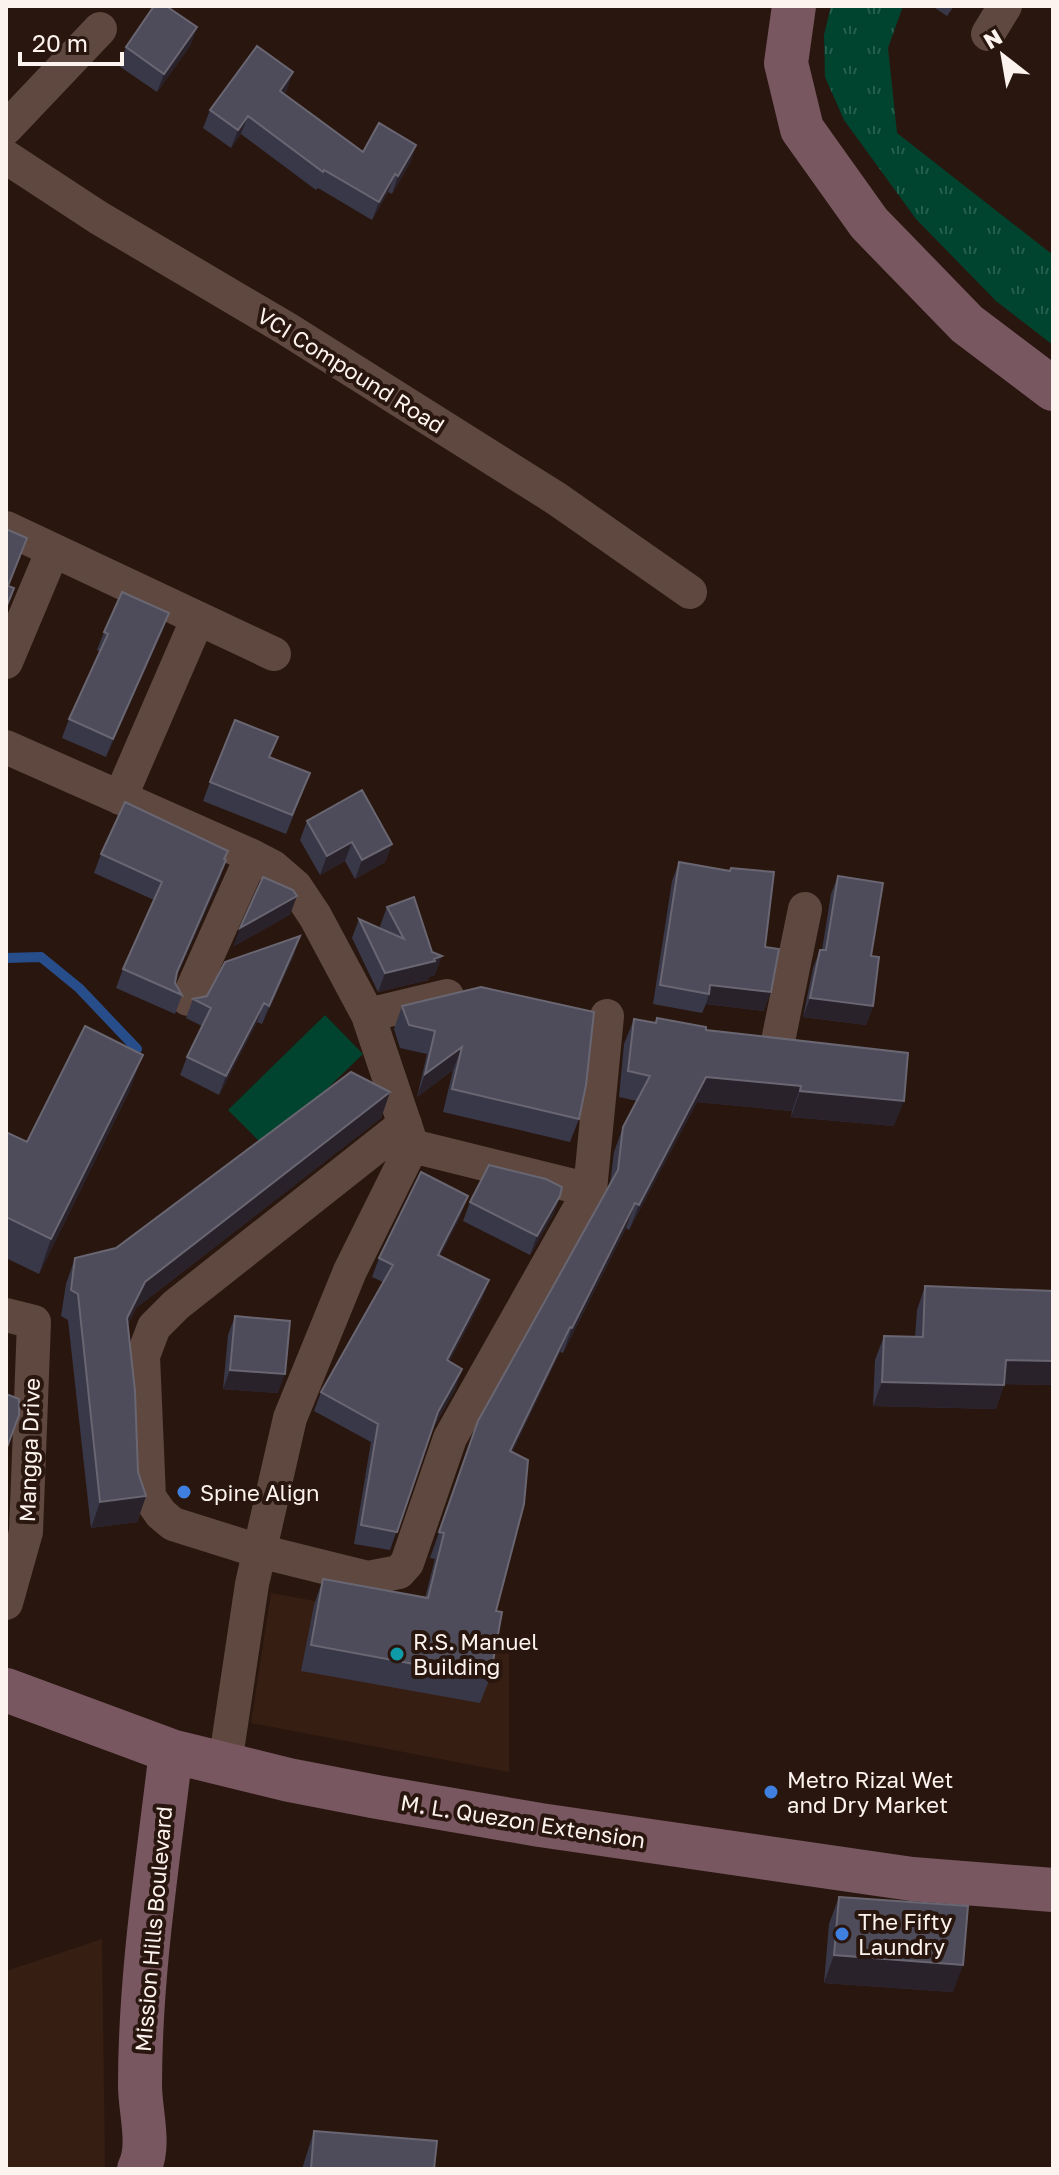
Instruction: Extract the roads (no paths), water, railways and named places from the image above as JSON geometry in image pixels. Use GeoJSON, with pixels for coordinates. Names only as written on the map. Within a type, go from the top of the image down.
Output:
{"type":"FeatureCollection","features":[{"type":"Feature","properties":{"kind":"main road"},"geometry":{"type":"LineString","coordinates":[[794,6],[786,63],[802,129],[869,223],[967,324],[1053,389]]}},
{"type":"Feature","properties":{"kind":"main road","name":"M. L. Quezon Extension"},"geometry":{"type":"LineString","coordinates":[[8,1698],[171,1751],[289,1780],[363,1794],[553,1827],[912,1879],[1053,1890]]}},
{"type":"Feature","properties":{"kind":"main road","name":"Mission Hills Boulevard"},"geometry":{"type":"LineString","coordinates":[[147,2165],[140,2097],[140,2014],[171,1751]]}},
{"type":"Feature","properties":{"kind":"street"},"geometry":{"type":"LineString","coordinates":[[6,128],[100,29]]}},
{"type":"Feature","properties":{"kind":"street","name":"VCI Compound Road"},"geometry":{"type":"LineString","coordinates":[[6,157],[99,218],[287,329],[557,499],[690,592]]}},
{"type":"Feature","properties":{"kind":"street"},"geometry":{"type":"LineString","coordinates":[[6,528],[274,654]]}},
{"type":"Feature","properties":{"kind":"street"},"geometry":{"type":"LineString","coordinates":[[6,662],[53,550]]}},
{"type":"Feature","properties":{"kind":"street"},"geometry":{"type":"LineString","coordinates":[[120,798],[198,618]]}},
{"type":"Feature","properties":{"kind":"street"},"geometry":{"type":"LineString","coordinates":[[6,747],[252,856],[273,867],[295,886],[315,916],[368,1015],[409,1135],[290,1418],[259,1551],[225,1764]]}},
{"type":"Feature","properties":{"kind":"street"},"geometry":{"type":"LineString","coordinates":[[188,999],[252,856]]}},
{"type":"Feature","properties":{"kind":"street"},"geometry":{"type":"LineString","coordinates":[[776,1045],[805,909]]}},
{"type":"Feature","properties":{"kind":"street"},"geometry":{"type":"LineString","coordinates":[[368,1015],[480,988]]}},
{"type":"Feature","properties":{"kind":"street"},"geometry":{"type":"LineString","coordinates":[[409,1135],[176,1305],[164,1315],[147,1341],[143,1372],[149,1497],[173,1524],[259,1551],[368,1578],[399,1572],[407,1563],[450,1438],[590,1190],[608,1016]]}},
{"type":"Feature","properties":{"kind":"street"},"geometry":{"type":"LineString","coordinates":[[409,1135],[590,1190]]}},
{"type":"Feature","properties":{"kind":"street","name":"Mangga Drive"},"geometry":{"type":"LineString","coordinates":[[6,1315],[34,1322],[26,1532],[6,1603]]}},
{"type":"Feature","properties":{"kind":"waterway"},"geometry":{"type":"LineString","coordinates":[[6,958],[41,957],[79,988],[137,1049]]}},
{"type":"Feature","properties":{"kind":"place","name":"Spine Align"},"geometry":{"type":"Point","coordinates":[184,1492]}},
{"type":"Feature","properties":{"kind":"place","name":"R.S. Manuel Building"},"geometry":{"type":"Point","coordinates":[397,1654]}},
{"type":"Feature","properties":{"kind":"place","name":"Metro Rizal Wet and Dry Market"},"geometry":{"type":"Point","coordinates":[771,1792]}},
{"type":"Feature","properties":{"kind":"place","name":"The Fifty Laundry"},"geometry":{"type":"Point","coordinates":[842,1934]}}]}
